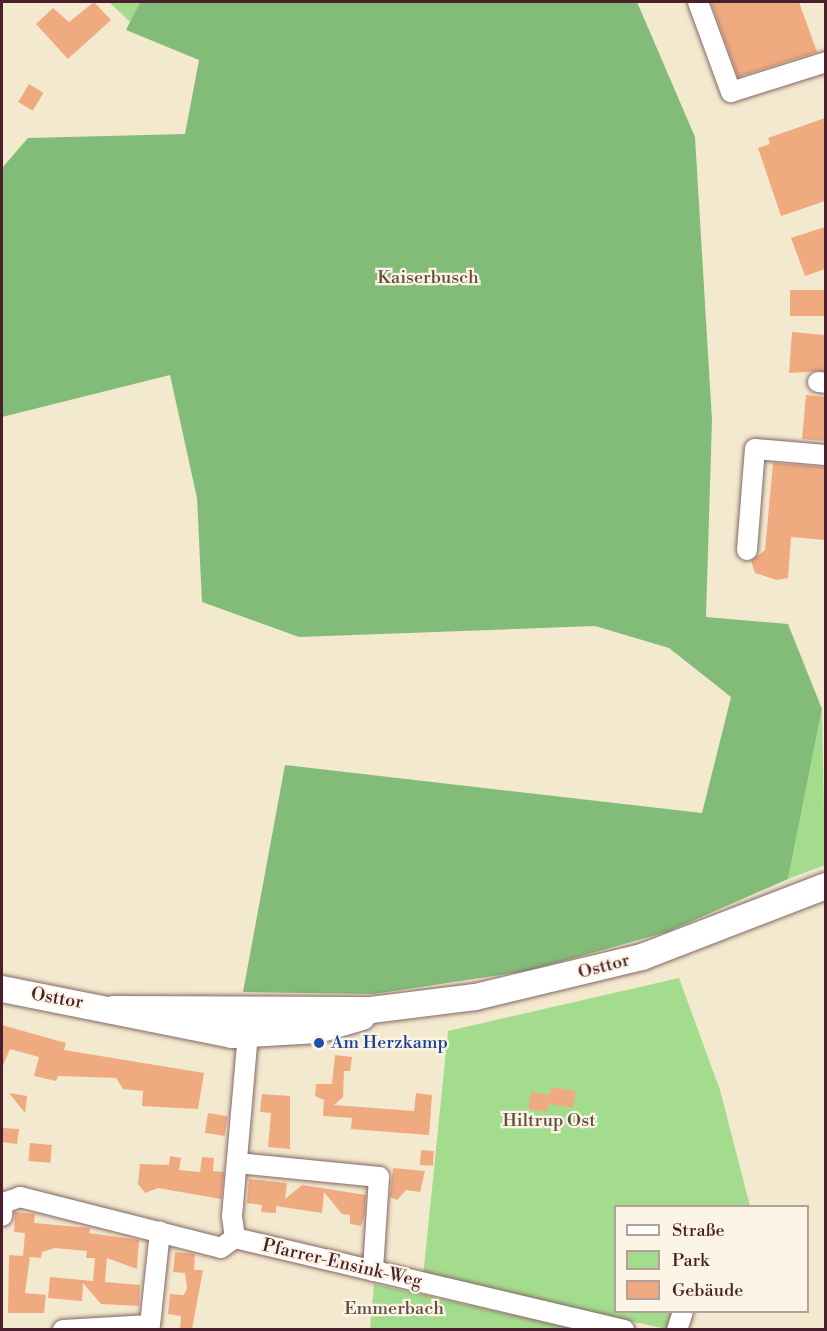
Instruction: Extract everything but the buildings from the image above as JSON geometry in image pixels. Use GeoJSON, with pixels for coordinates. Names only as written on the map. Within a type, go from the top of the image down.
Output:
{"type":"FeatureCollection","features":[{"type":"Feature","properties":{"kind":"main road","name":"Osttor"},"geometry":{"type":"LineString","coordinates":[[113,1009],[371,1010],[475,997],[642,957],[825,886]]}},
{"type":"Feature","properties":{"kind":"main road","name":"Osttor"},"geometry":{"type":"LineString","coordinates":[[2,989],[113,1009],[181,1029],[249,1035],[318,1030],[353,1022],[371,1010]]}},
{"type":"Feature","properties":{"kind":"street"},"geometry":{"type":"LineString","coordinates":[[698,2],[730,92],[825,62]]}},
{"type":"Feature","properties":{"kind":"street"},"geometry":{"type":"LineString","coordinates":[[747,550],[755,449],[825,455]]}},
{"type":"Feature","properties":{"kind":"street"},"geometry":{"type":"LineString","coordinates":[[235,1238],[237,1163],[250,1009]]}},
{"type":"Feature","properties":{"kind":"street"},"geometry":{"type":"LineString","coordinates":[[237,1163],[379,1177],[373,1271]]}},
{"type":"Feature","properties":{"kind":"street","name":"Pfarrer-Ensink-Weg"},"geometry":{"type":"LineString","coordinates":[[2,1207],[20,1197],[221,1248],[235,1238],[624,1329]]}},
{"type":"Feature","properties":{"kind":"street"},"geometry":{"type":"LineString","coordinates":[[63,1329],[150,1325],[160,1232]]}},
{"type":"Feature","properties":{"kind":"street"},"geometry":{"type":"LineString","coordinates":[[677,1329],[682,1313]]}},
{"type":"Feature","properties":{"kind":"green space"},"geometry":{"type":"Polygon","coordinates":[[[109,2],[140,2],[130,22],[109,2]]]}},
{"type":"Feature","properties":{"kind":"green space","name":"Kaiserbusch"},"geometry":{"type":"Polygon","coordinates":[[[140,2],[637,2],[695,137],[712,420],[706,617],[788,624],[822,709],[788,879],[667,932],[527,971],[374,994],[243,992],[285,765],[702,813],[731,697],[669,648],[595,626],[299,637],[202,602],[197,498],[170,375],[2,417],[2,168],[28,138],[185,134],[199,60],[126,30],[140,2]]]}},
{"type":"Feature","properties":{"kind":"green space"},"geometry":{"type":"Polygon","coordinates":[[[822,709],[825,865],[788,879],[822,709]]]}},
{"type":"Feature","properties":{"kind":"green space","name":"Hiltrup Ost"},"geometry":{"type":"Polygon","coordinates":[[[679,978],[720,1090],[750,1205],[614,1205],[614,1313],[674,1313],[667,1329],[423,1277],[448,1031],[679,978]]]}},
{"type":"Feature","properties":{"kind":"green space","name":"Emmerbach"},"geometry":{"type":"Polygon","coordinates":[[[374,1284],[575,1329],[370,1329],[374,1284]]]}},
{"type":"Feature","properties":{"kind":"place","name":"Am Herzkamp"},"geometry":{"type":"Point","coordinates":[319,1043]}}]}
